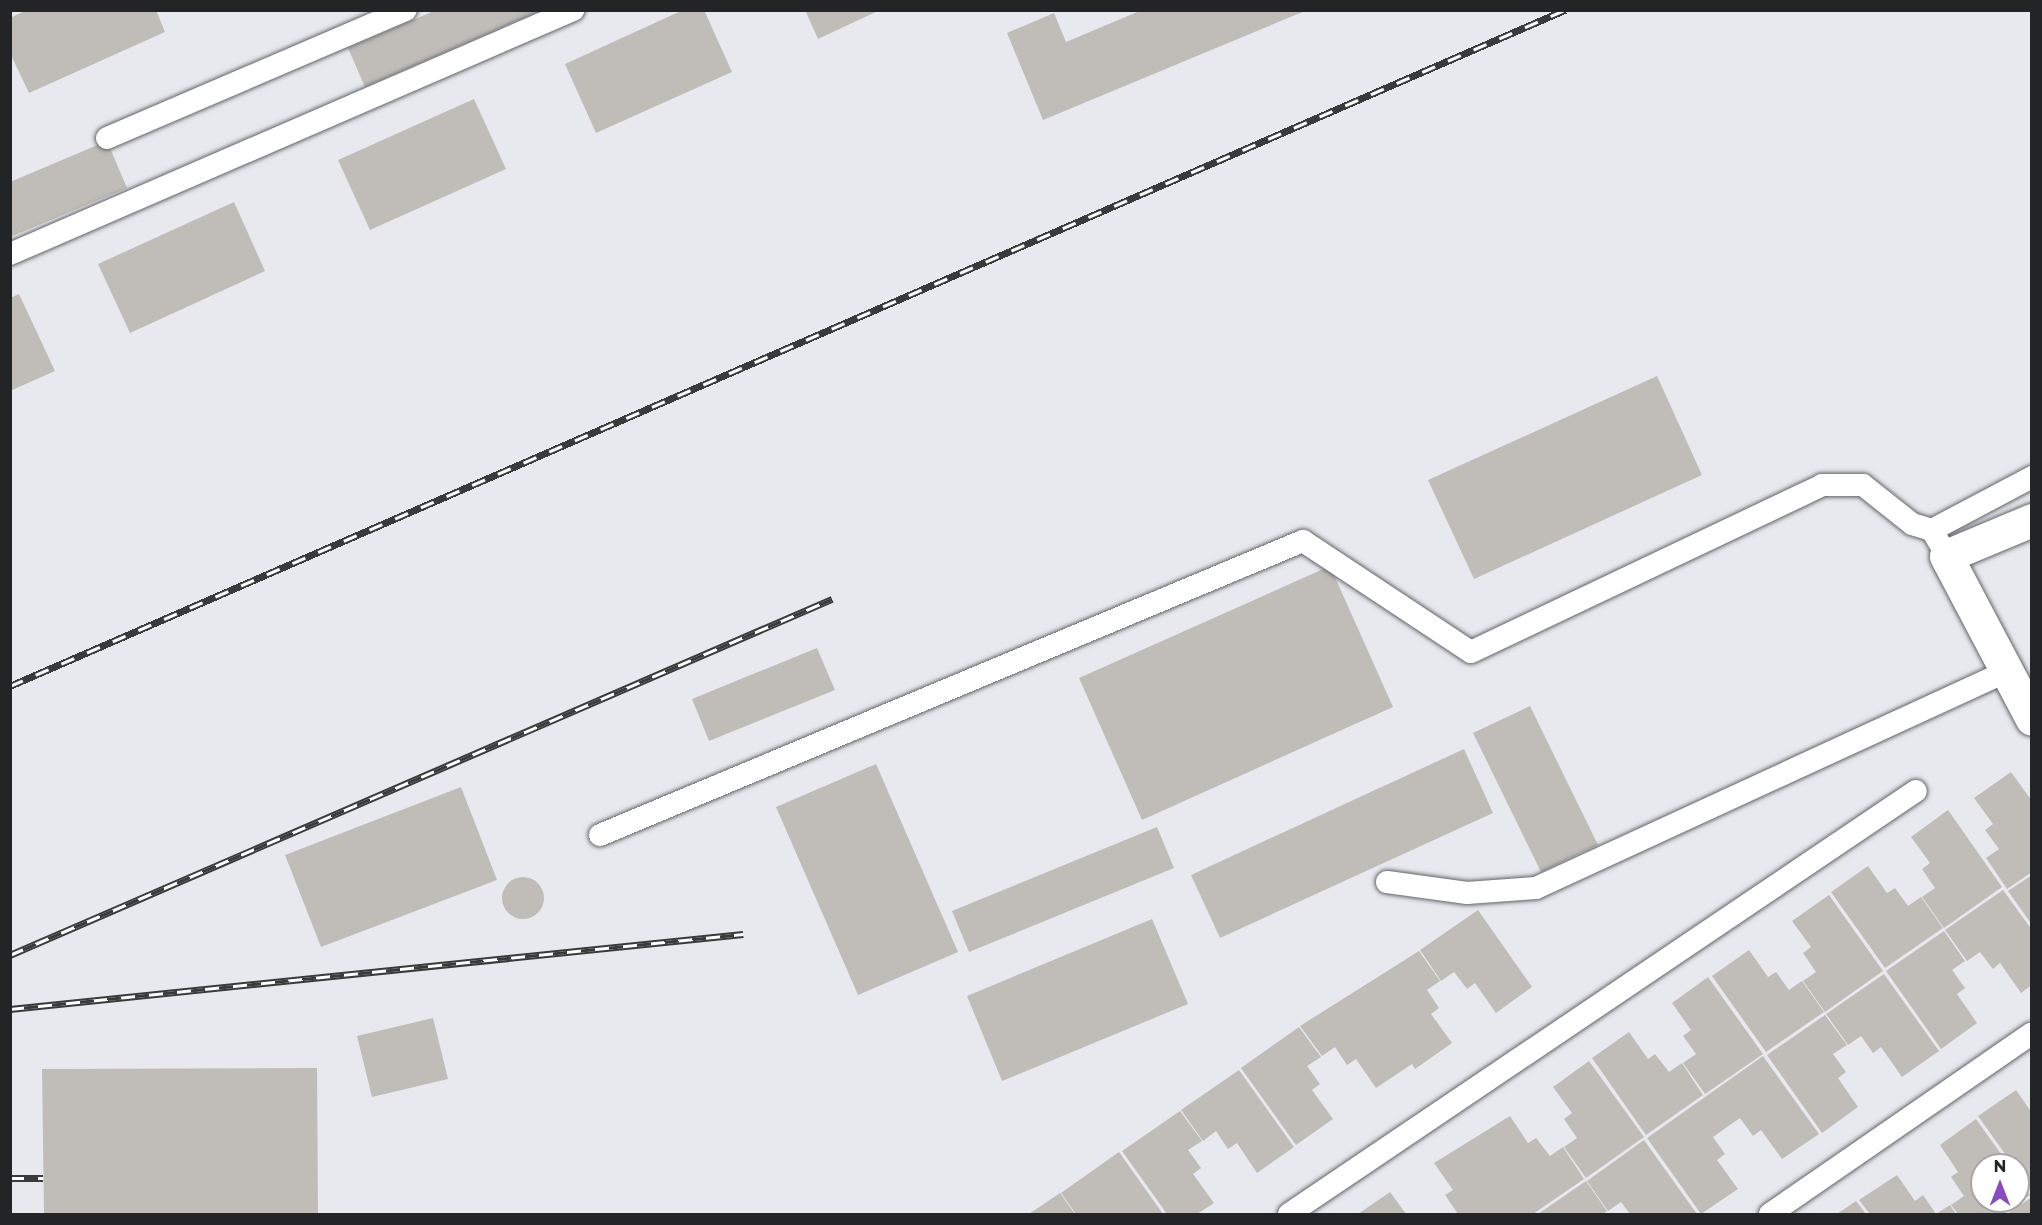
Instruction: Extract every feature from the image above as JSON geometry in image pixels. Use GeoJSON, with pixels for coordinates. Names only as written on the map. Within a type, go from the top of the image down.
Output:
{"type":"FeatureCollection","features":[{"type":"Feature","properties":{"kind":"street"},"geometry":{"type":"LineString","coordinates":[[2031,520],[1939,543],[2031,720]]}},
{"type":"Feature","properties":{"kind":"lane"},"geometry":{"type":"LineString","coordinates":[[108,138],[406,10]]}},
{"type":"Feature","properties":{"kind":"lane"},"geometry":{"type":"LineString","coordinates":[[10,254],[573,10]]}},
{"type":"Feature","properties":{"kind":"lane"},"geometry":{"type":"LineString","coordinates":[[600,836],[1303,541],[1472,652],[1822,485],[1863,485],[1939,543],[2031,477]]}},
{"type":"Feature","properties":{"kind":"lane"},"geometry":{"type":"LineString","coordinates":[[1387,882],[1467,893],[1536,888],[2005,672]]}},
{"type":"Feature","properties":{"kind":"lane"},"geometry":{"type":"LineString","coordinates":[[1289,1215],[1916,791]]}},
{"type":"Feature","properties":{"kind":"lane"},"geometry":{"type":"LineString","coordinates":[[1770,1215],[2031,1033]]}},
{"type":"Feature","properties":{"kind":"building"},"geometry":{"type":"Polygon","coordinates":[[[27,10],[156,10],[165,32],[29,93],[10,53],[10,18],[27,10]]]}},
{"type":"Feature","properties":{"kind":"building"},"geometry":{"type":"Polygon","coordinates":[[[436,10],[542,10],[365,87],[348,48],[436,10]]]}},
{"type":"Feature","properties":{"kind":"building"},"geometry":{"type":"Polygon","coordinates":[[[683,10],[704,10],[732,72],[596,133],[565,64],[683,10]]]}},
{"type":"Feature","properties":{"kind":"building"},"geometry":{"type":"Polygon","coordinates":[[[805,10],[880,10],[818,39],[805,10]]]}},
{"type":"Feature","properties":{"kind":"building"},"geometry":{"type":"Polygon","coordinates":[[[1142,10],[1305,11],[1043,120],[1007,33],[1054,13],[1066,42],[1142,10]]]}},
{"type":"Feature","properties":{"kind":"building"},"geometry":{"type":"Polygon","coordinates":[[[474,99],[506,169],[370,230],[338,160],[474,99]]]}},
{"type":"Feature","properties":{"kind":"building"},"geometry":{"type":"Polygon","coordinates":[[[107,141],[127,188],[10,237],[10,182],[107,141]]]}},
{"type":"Feature","properties":{"kind":"building"},"geometry":{"type":"Polygon","coordinates":[[[234,202],[265,271],[130,333],[98,264],[234,202]]]}},
{"type":"Feature","properties":{"kind":"building"},"geometry":{"type":"Polygon","coordinates":[[[19,294],[55,371],[10,391],[10,298],[19,294]]]}},
{"type":"Feature","properties":{"kind":"building"},"geometry":{"type":"Polygon","coordinates":[[[1657,376],[1702,475],[1474,579],[1428,480],[1657,376]]]}},
{"type":"Feature","properties":{"kind":"building"},"geometry":{"type":"Polygon","coordinates":[[[1330,566],[1393,707],[1142,820],[1079,678],[1330,566]]]}},
{"type":"Feature","properties":{"kind":"building"},"geometry":{"type":"Polygon","coordinates":[[[817,648],[835,690],[709,741],[692,699],[817,648]]]}},
{"type":"Feature","properties":{"kind":"building"},"geometry":{"type":"Polygon","coordinates":[[[1530,706],[1598,845],[1541,872],[1473,733],[1530,706]]]}},
{"type":"Feature","properties":{"kind":"building"},"geometry":{"type":"Polygon","coordinates":[[[1464,749],[1493,813],[1220,938],[1191,875],[1464,749]]]}},
{"type":"Feature","properties":{"kind":"building"},"geometry":{"type":"Polygon","coordinates":[[[876,764],[958,952],[858,995],[776,807],[876,764]]]}},
{"type":"Feature","properties":{"kind":"building"},"geometry":{"type":"Polygon","coordinates":[[[2011,772],[2032,801],[2032,872],[2007,889],[1986,858],[1999,849],[1985,830],[1993,824],[1974,798],[2011,772]]]}},
{"type":"Feature","properties":{"kind":"building"},"geometry":{"type":"Polygon","coordinates":[[[461,787],[497,880],[321,947],[285,855],[461,787]]]}},
{"type":"Feature","properties":{"kind":"building"},"geometry":{"type":"Polygon","coordinates":[[[1948,810],[2002,887],[1944,928],[1922,897],[1935,888],[1922,869],[1930,863],[1911,837],[1948,810]]]}},
{"type":"Feature","properties":{"kind":"building"},"geometry":{"type":"Polygon","coordinates":[[[1157,827],[1174,868],[969,952],[952,911],[1157,827]]]}},
{"type":"Feature","properties":{"kind":"building"},"geometry":{"type":"Polygon","coordinates":[[[1868,866],[1887,893],[1895,888],[1908,906],[1921,897],[1943,928],[1885,968],[1831,892],[1868,866]]]}},
{"type":"Feature","properties":{"kind":"building"},"geometry":{"type":"Polygon","coordinates":[[[2032,875],[2032,920],[2030,922],[2008,891],[2032,875]]]}},
{"type":"Feature","properties":{"kind":"building"},"geometry":{"type":"Polygon","coordinates":[[[523,877],[531,878],[538,883],[543,890],[543,906],[538,913],[531,918],[523,919],[515,918],[508,913],[503,906],[502,898],[503,890],[508,883],[515,878],[523,877]]]}},
{"type":"Feature","properties":{"kind":"building"},"geometry":{"type":"Polygon","coordinates":[[[2003,890],[2032,930],[2032,985],[2021,993],[2000,963],[1993,969],[1980,952],[1967,961],[1945,930],[2003,890]]]}},
{"type":"Feature","properties":{"kind":"building"},"geometry":{"type":"Polygon","coordinates":[[[1829,895],[1883,971],[1825,1012],[1803,981],[1816,972],[1803,953],[1811,947],[1792,921],[1829,895]]]}},
{"type":"Feature","properties":{"kind":"building"},"geometry":{"type":"Polygon","coordinates":[[[1478,910],[1532,987],[1496,1013],[1475,983],[1467,989],[1454,972],[1441,981],[1420,950],[1478,910]]]}},
{"type":"Feature","properties":{"kind":"building"},"geometry":{"type":"Polygon","coordinates":[[[1152,919],[1188,1004],[1002,1081],[967,996],[1152,919]]]}},
{"type":"Feature","properties":{"kind":"building"},"geometry":{"type":"Polygon","coordinates":[[[1944,931],[1965,961],[1952,970],[1965,988],[1957,994],[1977,1023],[1941,1049],[1886,971],[1944,931]]]}},
{"type":"Feature","properties":{"kind":"building"},"geometry":{"type":"Polygon","coordinates":[[[1749,950],[1768,977],[1776,972],[1789,990],[1802,981],[1824,1012],[1766,1052],[1712,976],[1749,950]]]}},
{"type":"Feature","properties":{"kind":"building"},"geometry":{"type":"Polygon","coordinates":[[[1419,951],[1440,981],[1427,990],[1439,1008],[1431,1014],[1452,1043],[1415,1069],[1412,1064],[1376,1088],[1356,1059],[1347,1065],[1335,1047],[1322,1056],[1300,1026],[1419,951]]]}},
{"type":"Feature","properties":{"kind":"building"},"geometry":{"type":"Polygon","coordinates":[[[1884,974],[1939,1051],[1902,1077],[1881,1047],[1873,1053],[1861,1036],[1848,1045],[1826,1014],[1884,974]]]}},
{"type":"Feature","properties":{"kind":"building"},"geometry":{"type":"Polygon","coordinates":[[[1708,977],[1763,1054],[1705,1094],[1683,1063],[1696,1054],[1683,1036],[1691,1030],[1672,1003],[1708,977]]]}},
{"type":"Feature","properties":{"kind":"building"},"geometry":{"type":"Polygon","coordinates":[[[1825,1015],[1847,1045],[1833,1054],[1846,1072],[1838,1078],[1858,1107],[1822,1133],[1767,1055],[1825,1015]]]}},
{"type":"Feature","properties":{"kind":"building"},"geometry":{"type":"Polygon","coordinates":[[[433,1018],[448,1079],[372,1097],[357,1036],[433,1018]]]}},
{"type":"Feature","properties":{"kind":"building"},"geometry":{"type":"Polygon","coordinates":[[[1299,1027],[1321,1057],[1307,1066],[1320,1084],[1312,1090],[1333,1119],[1296,1145],[1241,1068],[1299,1027]]]}},
{"type":"Feature","properties":{"kind":"building"},"geometry":{"type":"Polygon","coordinates":[[[1629,1032],[1648,1059],[1655,1054],[1669,1072],[1682,1063],[1703,1095],[1646,1135],[1592,1058],[1629,1032]]]}},
{"type":"Feature","properties":{"kind":"building"},"geometry":{"type":"Polygon","coordinates":[[[1763,1056],[1819,1134],[1782,1159],[1761,1130],[1753,1136],[1740,1118],[1713,1137],[1725,1154],[1717,1160],[1738,1189],[1701,1214],[1647,1138],[1763,1056]]]}},
{"type":"Feature","properties":{"kind":"building"},"geometry":{"type":"Polygon","coordinates":[[[1589,1061],[1644,1137],[1586,1178],[1564,1147],[1577,1138],[1564,1119],[1572,1113],[1553,1087],[1589,1061]]]}},
{"type":"Feature","properties":{"kind":"building"},"geometry":{"type":"Polygon","coordinates":[[[317,1068],[318,1214],[44,1214],[42,1069],[317,1068]]]}},
{"type":"Feature","properties":{"kind":"building"},"geometry":{"type":"Polygon","coordinates":[[[1239,1070],[1294,1147],[1257,1173],[1237,1143],[1228,1149],[1216,1131],[1203,1141],[1181,1110],[1239,1070]]]}},
{"type":"Feature","properties":{"kind":"building"},"geometry":{"type":"Polygon","coordinates":[[[2016,1090],[2032,1113],[2032,1192],[2030,1189],[2030,1153],[2004,1153],[1978,1116],[2016,1090]]]}},
{"type":"Feature","properties":{"kind":"building"},"geometry":{"type":"Polygon","coordinates":[[[1180,1111],[1202,1141],[1188,1150],[1201,1168],[1193,1174],[1214,1203],[1197,1214],[1167,1214],[1122,1151],[1180,1111]]]}},
{"type":"Feature","properties":{"kind":"building"},"geometry":{"type":"Polygon","coordinates":[[[1510,1116],[1528,1143],[1536,1138],[1550,1156],[1563,1147],[1584,1179],[1533,1214],[1458,1214],[1445,1195],[1453,1190],[1434,1163],[1510,1116]]]}},
{"type":"Feature","properties":{"kind":"building"},"geometry":{"type":"Polygon","coordinates":[[[1976,1119],[2000,1153],[1970,1153],[1970,1213],[2004,1213],[1958,1214],[1951,1205],[1964,1196],[1951,1177],[1958,1172],[1940,1145],[1976,1119]]]}},
{"type":"Feature","properties":{"kind":"building"},"geometry":{"type":"Polygon","coordinates":[[[1644,1140],[1697,1214],[1630,1214],[1621,1202],[1608,1211],[1587,1181],[1644,1140]]]}},
{"type":"Feature","properties":{"kind":"building"},"geometry":{"type":"Polygon","coordinates":[[[1119,1152],[1163,1214],[1076,1214],[1061,1193],[1119,1152]]]}},
{"type":"Feature","properties":{"kind":"building"},"geometry":{"type":"Polygon","coordinates":[[[1897,1175],[1915,1201],[1923,1195],[1936,1214],[1870,1214],[1859,1200],[1897,1175]]]}},
{"type":"Feature","properties":{"kind":"building"},"geometry":{"type":"Polygon","coordinates":[[[1586,1181],[1607,1211],[1603,1214],[1538,1214],[1586,1181]]]}},
{"type":"Feature","properties":{"kind":"building"},"geometry":{"type":"Polygon","coordinates":[[[1390,1192],[1406,1214],[1358,1214],[1390,1192]]]}},
{"type":"Feature","properties":{"kind":"building"},"geometry":{"type":"Polygon","coordinates":[[[1060,1193],[1075,1214],[1029,1214],[1060,1193]]]}},
{"type":"Feature","properties":{"kind":"building"},"geometry":{"type":"Polygon","coordinates":[[[2032,1197],[2032,1214],[2007,1214],[2030,1213],[2030,1198],[2032,1197]]]}},
{"type":"Feature","properties":{"kind":"building"},"geometry":{"type":"Polygon","coordinates":[[[1856,1201],[1866,1214],[1837,1214],[1856,1201]]]}},
{"type":"Feature","properties":{"kind":"building"},"geometry":{"type":"Polygon","coordinates":[[[1950,1205],[1956,1214],[1936,1214],[1950,1205]]]}},
{"type":"Feature","properties":{"kind":"railway"},"geometry":{"type":"LineString","coordinates":[[10,686],[1565,10]]}},
{"type":"Feature","properties":{"kind":"railway"},"geometry":{"type":"LineString","coordinates":[[10,955],[832,599]]}},
{"type":"Feature","properties":{"kind":"railway"},"geometry":{"type":"LineString","coordinates":[[10,1009],[743,934]]}},
{"type":"Feature","properties":{"kind":"railway"},"geometry":{"type":"LineString","coordinates":[[10,1178],[43,1178]]}}]}
